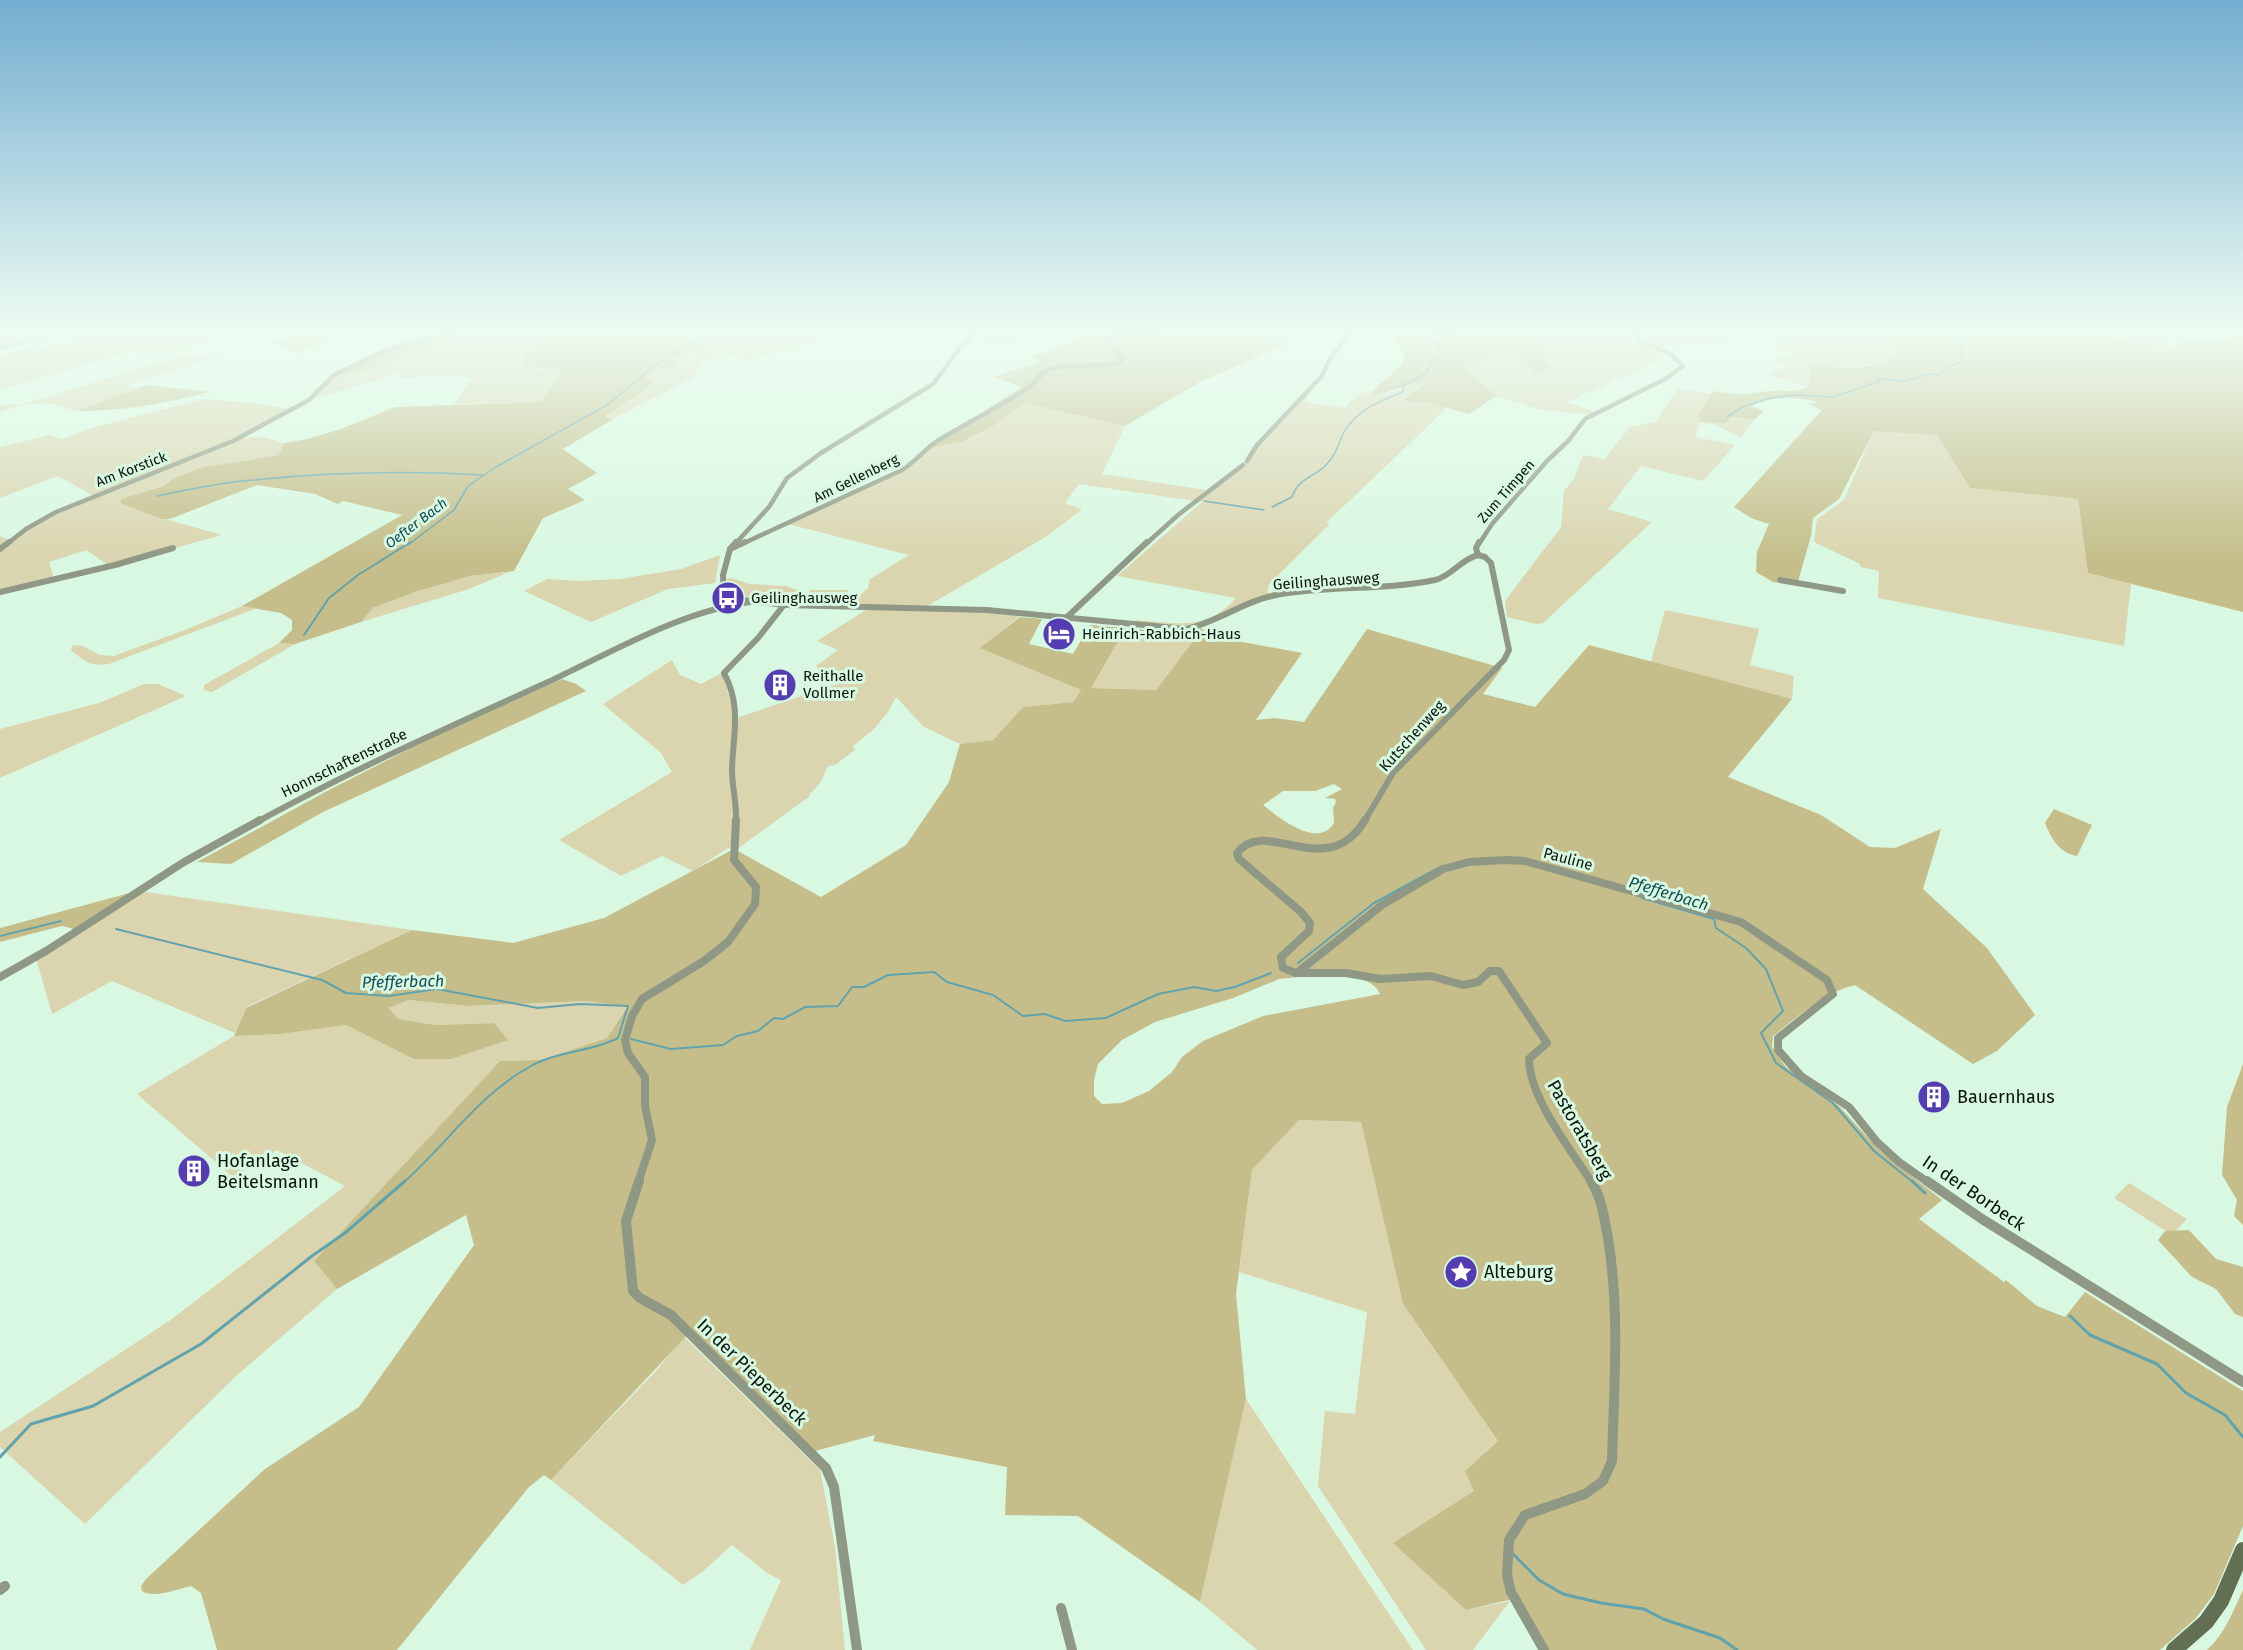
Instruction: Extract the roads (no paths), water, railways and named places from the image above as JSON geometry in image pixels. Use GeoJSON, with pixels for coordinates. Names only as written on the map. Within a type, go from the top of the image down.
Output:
{"type":"FeatureCollection","features":[{"type":"Feature","properties":{"kind":"main road"},"geometry":{"type":"LineString","coordinates":[[2174,1650],[2206,1622],[2220,1601],[2243,1550]]}},
{"type":"Feature","properties":{"kind":"street","name":"Am Korstick"},"geometry":{"type":"LineString","coordinates":[[0,549],[27,529],[56,512],[233,441],[300,405]]}},
{"type":"Feature","properties":{"kind":"street"},"geometry":{"type":"LineString","coordinates":[[717,608],[722,599],[725,562],[730,549],[769,507],[789,475],[900,405]]}},
{"type":"Feature","properties":{"kind":"street","name":"Am Gellenberg"},"geometry":{"type":"LineString","coordinates":[[730,549],[906,468],[922,451],[999,405]]}},
{"type":"Feature","properties":{"kind":"street"},"geometry":{"type":"LineString","coordinates":[[1066,618],[1178,514],[1245,463],[1257,445],[1295,405]]}},
{"type":"Feature","properties":{"kind":"street","name":"Zum Timpen"},"geometry":{"type":"LineString","coordinates":[[1478,555],[1476,548],[1492,524],[1547,461],[1569,440],[1585,419],[1613,405]]}},
{"type":"Feature","properties":{"kind":"street"},"geometry":{"type":"LineString","coordinates":[[0,592],[115,565],[173,548]]}},
{"type":"Feature","properties":{"kind":"street","name":"Geilinghausweg"},"geometry":{"type":"LineString","coordinates":[[723,591],[750,602],[784,605],[977,609],[1159,628],[1194,628],[1215,622],[1274,595],[1397,587],[1441,578],[1449,575],[1472,556],[1478,555]]}},
{"type":"Feature","properties":{"kind":"street","name":"Kutschenweg"},"geometry":{"type":"LineString","coordinates":[[1296,973],[1283,968],[1280,960],[1285,952],[1309,931],[1309,920],[1239,859],[1238,851],[1246,843],[1257,840],[1326,850],[1337,846],[1358,832],[1393,773],[1504,660],[1509,650],[1491,563],[1485,556],[1478,555]]}},
{"type":"Feature","properties":{"kind":"street"},"geometry":{"type":"LineString","coordinates":[[1780,580],[1843,591]]}},
{"type":"Feature","properties":{"kind":"street","name":"Geilinghausweg"},"geometry":{"type":"LineString","coordinates":[[730,604],[750,602]]}},
{"type":"Feature","properties":{"kind":"street","name":"Honnschaftenstraße"},"geometry":{"type":"LineString","coordinates":[[0,977],[46,951],[184,862],[320,787],[633,642],[730,604]]}},
{"type":"Feature","properties":{"kind":"street","name":"In der Pieperbeck"},"geometry":{"type":"LineString","coordinates":[[784,605],[758,638],[724,673],[732,688],[737,716],[732,772],[736,811],[734,860],[756,887],[755,904],[728,942],[704,961],[642,999],[633,1016],[625,1040],[628,1053],[645,1077],[645,1106],[652,1134],[651,1148],[626,1221],[627,1261],[633,1291],[640,1298],[671,1315],[826,1468],[834,1487],[857,1650]]}},
{"type":"Feature","properties":{"kind":"street","name":"Pauline"},"geometry":{"type":"LineString","coordinates":[[1296,973],[1382,905],[1443,869],[1470,862],[1506,860],[1525,861],[1741,922],[1827,980],[1833,994]]}},
{"type":"Feature","properties":{"kind":"street","name":"Pastoratsberg"},"geometry":{"type":"LineString","coordinates":[[1296,973],[1346,973],[1380,979],[1427,976],[1462,985],[1478,982],[1490,971],[1499,972],[1547,1043],[1529,1059],[1529,1072],[1549,1117],[1600,1199],[1614,1277],[1616,1329],[1612,1461],[1603,1481],[1585,1494],[1526,1515],[1509,1540],[1507,1575],[1511,1592],[1519,1610],[1544,1650]]}},
{"type":"Feature","properties":{"kind":"street","name":"In der Borbeck"},"geometry":{"type":"LineString","coordinates":[[1833,994],[1778,1038],[1778,1050],[1789,1065],[1801,1076],[1849,1107],[1883,1149],[1934,1188],[2243,1382]]}},
{"type":"Feature","properties":{"kind":"street"},"geometry":{"type":"LineString","coordinates":[[1061,1608],[1072,1650]]}},
{"type":"Feature","properties":{"kind":"waterway","name":"Oefter Bach"},"geometry":{"type":"LineString","coordinates":[[409,544],[454,510],[468,486],[496,467],[607,405]]}},
{"type":"Feature","properties":{"kind":"waterway"},"geometry":{"type":"LineString","coordinates":[[1272,507],[1292,497],[1302,482],[1328,462],[1348,426],[1373,405]]}},
{"type":"Feature","properties":{"kind":"waterway"},"geometry":{"type":"LineString","coordinates":[[1727,417],[1749,405]]}},
{"type":"Feature","properties":{"kind":"waterway"},"geometry":{"type":"LineString","coordinates":[[157,496],[224,483],[296,476],[358,473],[482,475]]}},
{"type":"Feature","properties":{"kind":"waterway"},"geometry":{"type":"LineString","coordinates":[[1204,501],[1264,510]]}},
{"type":"Feature","properties":{"kind":"waterway","name":"Oefter Bach"},"geometry":{"type":"LineString","coordinates":[[304,635],[329,598],[358,575],[411,542]]}},
{"type":"Feature","properties":{"kind":"waterway","name":"Pfefferbach"},"geometry":{"type":"LineString","coordinates":[[1298,963],[1374,903],[1442,866]]}},
{"type":"Feature","properties":{"kind":"waterway","name":"Pfefferbach"},"geometry":{"type":"LineString","coordinates":[[1642,898],[1714,919],[1716,928],[1746,948],[1766,969],[1783,1011],[1761,1033],[1776,1063],[1833,1103],[1874,1151],[1914,1183]]}},
{"type":"Feature","properties":{"kind":"waterway","name":"Pfefferbach"},"geometry":{"type":"LineString","coordinates":[[0,936],[61,921]]}},
{"type":"Feature","properties":{"kind":"waterway","name":"Pfefferbach"},"geometry":{"type":"LineString","coordinates":[[116,929],[322,980],[346,993],[389,996],[437,989],[538,1008],[580,1004],[628,1006],[618,1038],[608,1043],[541,1061],[512,1077],[479,1105],[403,1183]]}},
{"type":"Feature","properties":{"kind":"waterway","name":"Pfefferbach"},"geometry":{"type":"LineString","coordinates":[[631,1039],[671,1049],[723,1045],[737,1036],[758,1031],[774,1018],[783,1019],[805,1007],[838,1006],[852,987],[864,987],[888,975],[934,972],[947,982],[993,995],[1023,1016],[1045,1014],[1065,1021],[1106,1018],[1158,994],[1194,987],[1216,991],[1235,987],[1271,973]]}},
{"type":"Feature","properties":{"kind":"waterway"},"geometry":{"type":"LineString","coordinates":[[0,1457],[31,1424],[93,1406],[201,1344],[312,1256],[345,1233],[405,1181]]}},
{"type":"Feature","properties":{"kind":"waterway","name":"Pfefferbach"},"geometry":{"type":"LineString","coordinates":[[1912,1181],[1925,1193]]}},
{"type":"Feature","properties":{"kind":"waterway","name":"Pfefferbach"},"geometry":{"type":"LineString","coordinates":[[2070,1316],[2090,1335],[2157,1364],[2186,1393],[2225,1415],[2243,1437]]}},
{"type":"Feature","properties":{"kind":"waterway"},"geometry":{"type":"LineString","coordinates":[[1512,1553],[1539,1580],[1563,1594],[1601,1603],[1644,1609],[1663,1619],[1720,1638],[1737,1650]]}},
{"type":"Feature","properties":{"kind":"place","name":"Geilinghausweg"},"geometry":{"type":"Point","coordinates":[728,598]}},
{"type":"Feature","properties":{"kind":"place","name":"Heinrich-Rabbich-Haus"},"geometry":{"type":"Point","coordinates":[1059,634]}},
{"type":"Feature","properties":{"kind":"place","name":"Reithalle Vollmer"},"geometry":{"type":"Point","coordinates":[780,685]}},
{"type":"Feature","properties":{"kind":"place","name":"Bauernhaus"},"geometry":{"type":"Point","coordinates":[1934,1097]}},
{"type":"Feature","properties":{"kind":"place","name":"Hofanlage Beitelsmann"},"geometry":{"type":"Point","coordinates":[194,1171]}},
{"type":"Feature","properties":{"kind":"place","name":"Alteburg"},"geometry":{"type":"Point","coordinates":[1461,1272]}}]}
